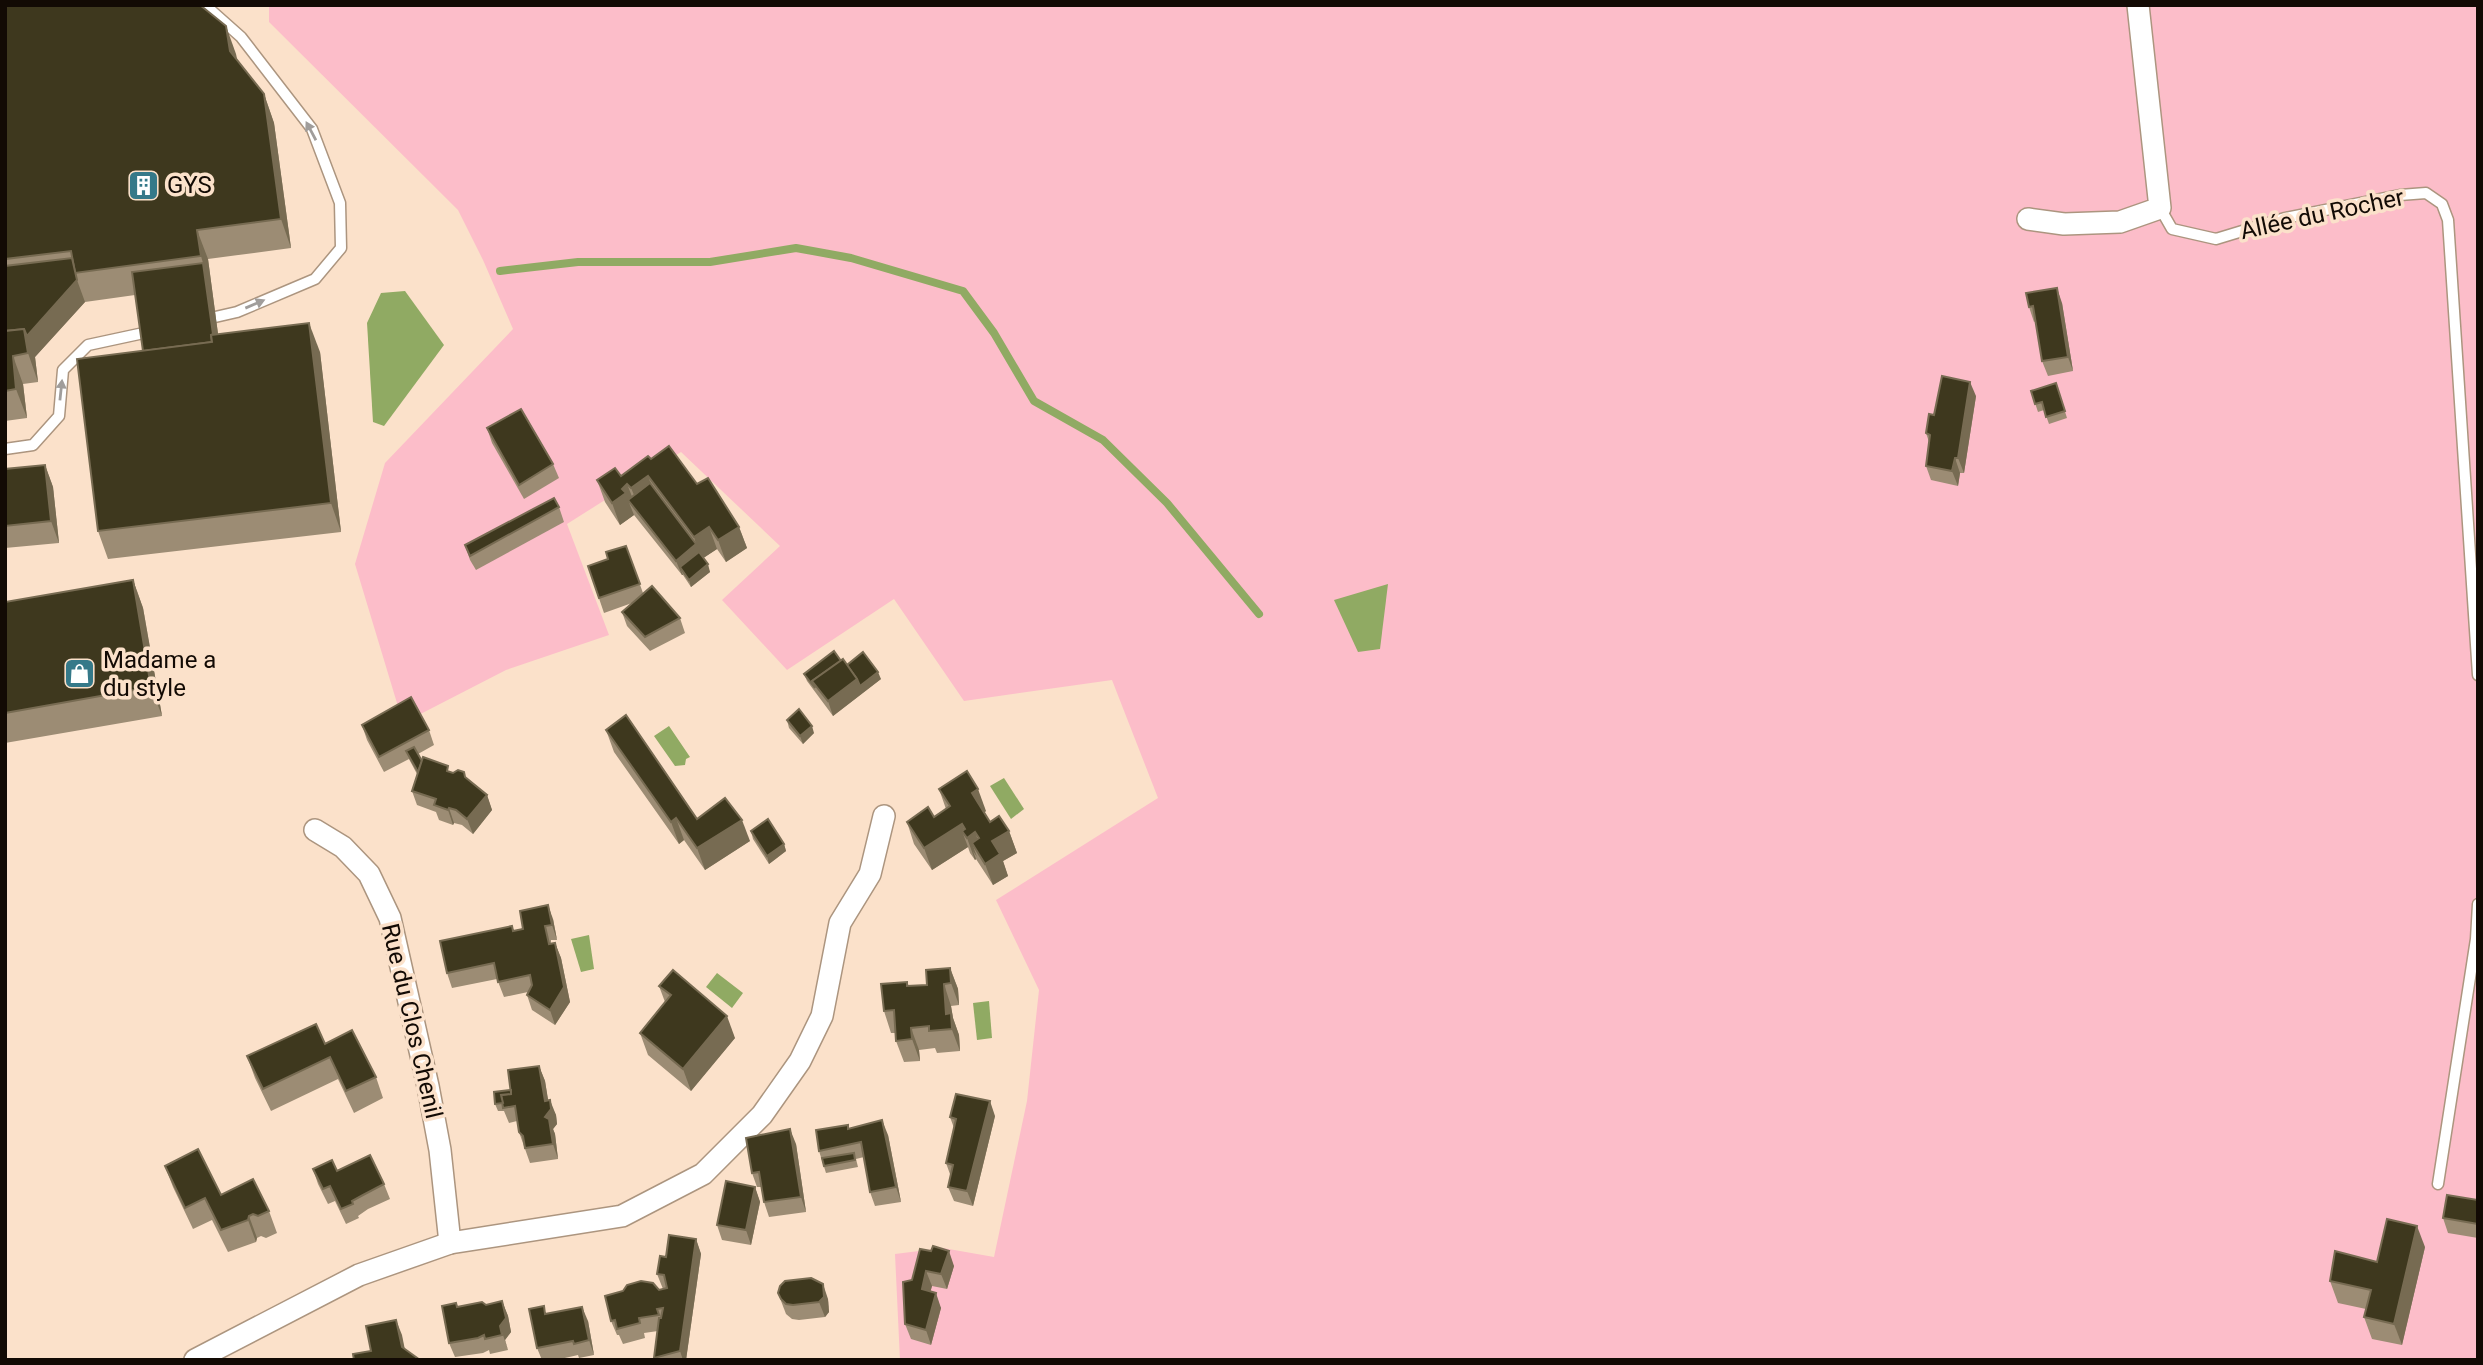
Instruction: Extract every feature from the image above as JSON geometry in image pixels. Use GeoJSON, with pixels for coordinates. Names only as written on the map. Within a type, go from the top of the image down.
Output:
{"type":"FeatureCollection","features":[{"type":"Feature","properties":{"kind":"street"},"geometry":{"type":"LineString","coordinates":[[2028,219],[2064,224],[2120,222],[2160,208],[2138,5]]}},
{"type":"Feature","properties":{"kind":"street"},"geometry":{"type":"LineString","coordinates":[[195,1360],[359,1275],[450,1243],[622,1216],[703,1174],[762,1115],[800,1061],[822,1016],[840,923],[870,874],[884,816]]}},
{"type":"Feature","properties":{"kind":"street","name":"Rue du Clos Chenil"},"geometry":{"type":"LineString","coordinates":[[315,830],[343,847],[369,874],[390,918],[440,1150],[450,1243]]}},
{"type":"Feature","properties":{"kind":"lane"},"geometry":{"type":"LineString","coordinates":[[197,321],[237,312],[315,278],[341,248],[340,203],[312,129],[241,37],[205,5]]}},
{"type":"Feature","properties":{"kind":"lane","name":"Allée du Rocher"},"geometry":{"type":"LineString","coordinates":[[2160,208],[2172,229],[2216,239],[2285,218],[2400,195],[2426,193],[2442,204],[2448,220],[2478,675]]}},
{"type":"Feature","properties":{"kind":"lane"},"geometry":{"type":"LineString","coordinates":[[5,449],[33,445],[59,416],[63,370],[88,345],[169,327]]}},
{"type":"Feature","properties":{"kind":"lane"},"geometry":{"type":"LineString","coordinates":[[2438,1184],[2476,939],[2478,904]]}},
{"type":"Feature","properties":{"kind":"shaded area"},"geometry":{"type":"Polygon","coordinates":[[[269,5],[2478,5],[2478,1360],[900,1360],[895,1254],[943,1248],[994,1257],[1027,1101],[1039,990],[996,900],[1158,798],[1112,680],[964,701],[894,599],[787,670],[722,600],[780,546],[681,452],[567,524],[609,635],[506,670],[403,723],[355,564],[385,463],[513,329],[458,210],[269,22],[269,5]]]}},
{"type":"Feature","properties":{"kind":"shaded area"},"geometry":{"type":"Polygon","coordinates":[[[405,291],[444,345],[384,426],[373,422],[367,323],[381,293],[405,291]]]}},
{"type":"Feature","properties":{"kind":"shaded area"},"geometry":{"type":"Polygon","coordinates":[[[1388,584],[1380,649],[1358,652],[1334,600],[1388,584]]]}},
{"type":"Feature","properties":{"kind":"shaded area"},"geometry":{"type":"Polygon","coordinates":[[[669,726],[690,757],[686,759],[685,765],[675,766],[654,736],[669,726]]]}},
{"type":"Feature","properties":{"kind":"shaded area"},"geometry":{"type":"Polygon","coordinates":[[[1004,778],[1024,809],[1011,819],[990,786],[1004,778]]]}},
{"type":"Feature","properties":{"kind":"shaded area"},"geometry":{"type":"Polygon","coordinates":[[[589,935],[594,969],[581,972],[571,939],[589,935]]]}},
{"type":"Feature","properties":{"kind":"shaded area"},"geometry":{"type":"Polygon","coordinates":[[[717,973],[743,993],[732,1008],[706,987],[717,973]]]}},
{"type":"Feature","properties":{"kind":"shaded area"},"geometry":{"type":"Polygon","coordinates":[[[989,1001],[992,1038],[977,1040],[973,1003],[989,1001]]]}},
{"type":"Feature","properties":{"kind":"building","name":"GYS"},"geometry":{"type":"Polygon","coordinates":[[[5,5],[200,5],[226,26],[230,51],[264,94],[281,219],[197,230],[201,256],[75,273],[71,251],[5,259],[5,5]]]}},
{"type":"Feature","properties":{"kind":"building"},"geometry":{"type":"Polygon","coordinates":[[[72,258],[77,280],[27,336],[24,329],[5,331],[5,266],[72,258]]]}},
{"type":"Feature","properties":{"kind":"building"},"geometry":{"type":"Polygon","coordinates":[[[203,263],[212,342],[143,351],[132,272],[203,263]]]}},
{"type":"Feature","properties":{"kind":"building"},"geometry":{"type":"Polygon","coordinates":[[[2057,288],[2068,357],[2042,361],[2033,306],[2029,307],[2026,293],[2057,288]]]}},
{"type":"Feature","properties":{"kind":"building"},"geometry":{"type":"Polygon","coordinates":[[[309,323],[331,503],[98,531],[77,359],[212,342],[211,335],[309,323]]]}},
{"type":"Feature","properties":{"kind":"building"},"geometry":{"type":"Polygon","coordinates":[[[24,329],[28,353],[13,356],[16,389],[5,391],[5,331],[24,329]]]}},
{"type":"Feature","properties":{"kind":"building"},"geometry":{"type":"Polygon","coordinates":[[[1942,376],[1970,382],[1958,458],[1955,458],[1952,471],[1926,466],[1930,435],[1926,433],[1929,414],[1934,415],[1942,376]]]}},
{"type":"Feature","properties":{"kind":"building"},"geometry":{"type":"Polygon","coordinates":[[[2056,383],[2065,411],[2046,417],[2042,402],[2035,404],[2031,391],[2056,383]]]}},
{"type":"Feature","properties":{"kind":"building"},"geometry":{"type":"Polygon","coordinates":[[[521,409],[553,464],[519,485],[487,428],[521,409]]]}},
{"type":"Feature","properties":{"kind":"building"},"geometry":{"type":"Polygon","coordinates":[[[669,446],[697,484],[708,478],[739,527],[718,540],[709,527],[694,537],[648,476],[631,488],[627,484],[622,489],[626,493],[612,503],[597,480],[615,468],[621,476],[648,456],[651,459],[669,446]]]}},
{"type":"Feature","properties":{"kind":"building"},"geometry":{"type":"Polygon","coordinates":[[[45,465],[51,521],[5,526],[5,469],[45,465]]]}},
{"type":"Feature","properties":{"kind":"building"},"geometry":{"type":"Polygon","coordinates":[[[650,483],[696,544],[676,561],[628,500],[650,483]]]}},
{"type":"Feature","properties":{"kind":"building"},"geometry":{"type":"Polygon","coordinates":[[[554,498],[559,507],[470,556],[465,545],[554,498]]]}},
{"type":"Feature","properties":{"kind":"building"},"geometry":{"type":"Polygon","coordinates":[[[626,546],[640,584],[599,598],[588,566],[608,559],[606,552],[626,546]]]}},
{"type":"Feature","properties":{"kind":"building"},"geometry":{"type":"Polygon","coordinates":[[[699,552],[708,564],[689,580],[680,567],[699,552]]]}},
{"type":"Feature","properties":{"kind":"building","name":"Madame a du style"},"geometry":{"type":"Polygon","coordinates":[[[133,580],[151,687],[5,713],[5,602],[133,580]]]}},
{"type":"Feature","properties":{"kind":"building"},"geometry":{"type":"Polygon","coordinates":[[[652,586],[680,618],[645,637],[622,612],[652,586]]]}},
{"type":"Feature","properties":{"kind":"building"},"geometry":{"type":"Polygon","coordinates":[[[834,651],[841,661],[812,681],[815,688],[804,674],[834,651]]]}},
{"type":"Feature","properties":{"kind":"building"},"geometry":{"type":"Polygon","coordinates":[[[863,652],[878,672],[860,686],[847,665],[863,652]]]}},
{"type":"Feature","properties":{"kind":"building"},"geometry":{"type":"Polygon","coordinates":[[[843,659],[857,679],[828,701],[812,681],[843,659]]]}},
{"type":"Feature","properties":{"kind":"building"},"geometry":{"type":"Polygon","coordinates":[[[411,697],[429,730],[379,757],[362,725],[411,697]]]}},
{"type":"Feature","properties":{"kind":"building"},"geometry":{"type":"Polygon","coordinates":[[[799,709],[812,726],[800,736],[787,720],[799,709]]]}},
{"type":"Feature","properties":{"kind":"building"},"geometry":{"type":"Polygon","coordinates":[[[626,715],[697,819],[725,798],[742,820],[697,848],[676,818],[671,822],[606,730],[626,715]]]}},
{"type":"Feature","properties":{"kind":"building"},"geometry":{"type":"Polygon","coordinates":[[[414,747],[422,761],[418,772],[406,751],[414,747]]]}},
{"type":"Feature","properties":{"kind":"building"},"geometry":{"type":"Polygon","coordinates":[[[423,757],[448,766],[447,771],[464,772],[465,777],[487,795],[467,819],[456,810],[434,805],[436,799],[412,791],[423,757]]]}},
{"type":"Feature","properties":{"kind":"building"},"geometry":{"type":"Polygon","coordinates":[[[967,771],[978,789],[972,793],[990,822],[999,816],[1009,831],[992,841],[1000,854],[985,864],[972,843],[979,838],[975,832],[967,838],[962,831],[965,829],[962,824],[924,848],[907,822],[928,807],[934,817],[950,806],[939,789],[967,771]]]}},
{"type":"Feature","properties":{"kind":"building"},"geometry":{"type":"Polygon","coordinates":[[[768,819],[784,844],[767,856],[751,831],[768,819]]]}},
{"type":"Feature","properties":{"kind":"building"},"geometry":{"type":"Polygon","coordinates":[[[548,905],[552,925],[545,926],[549,944],[555,943],[564,987],[550,1010],[527,995],[532,985],[530,975],[498,982],[494,963],[447,973],[440,941],[512,926],[513,931],[523,929],[520,911],[548,905]]]}},
{"type":"Feature","properties":{"kind":"building"},"geometry":{"type":"Polygon","coordinates":[[[950,968],[951,983],[944,984],[946,1014],[951,1013],[952,1029],[929,1031],[929,1026],[911,1028],[912,1039],[896,1041],[894,1010],[884,1011],[881,984],[907,982],[907,986],[927,985],[926,970],[950,968]]]}},
{"type":"Feature","properties":{"kind":"building"},"geometry":{"type":"Polygon","coordinates":[[[673,970],[727,1016],[683,1069],[640,1033],[671,995],[659,986],[673,970]]]}},
{"type":"Feature","properties":{"kind":"building"},"geometry":{"type":"Polygon","coordinates":[[[316,1024],[325,1044],[352,1030],[376,1077],[346,1091],[330,1057],[263,1089],[247,1056],[316,1024]]]}},
{"type":"Feature","properties":{"kind":"building"},"geometry":{"type":"Polygon","coordinates":[[[539,1066],[545,1101],[550,1100],[551,1109],[545,1117],[549,1119],[553,1144],[525,1148],[523,1136],[519,1132],[515,1106],[503,1108],[501,1095],[511,1094],[508,1070],[539,1066]]]}},
{"type":"Feature","properties":{"kind":"building"},"geometry":{"type":"Polygon","coordinates":[[[511,1090],[511,1094],[501,1095],[503,1103],[495,1104],[494,1092],[511,1090]]]}},
{"type":"Feature","properties":{"kind":"building"},"geometry":{"type":"Polygon","coordinates":[[[956,1094],[990,1101],[967,1191],[948,1187],[953,1165],[946,1163],[956,1119],[950,1117],[956,1094]]]}},
{"type":"Feature","properties":{"kind":"building"},"geometry":{"type":"Polygon","coordinates":[[[882,1120],[896,1187],[870,1192],[861,1142],[819,1151],[816,1130],[848,1125],[848,1129],[882,1120]]]}},
{"type":"Feature","properties":{"kind":"building"},"geometry":{"type":"Polygon","coordinates":[[[790,1129],[801,1197],[764,1202],[759,1172],[752,1173],[746,1138],[790,1129]]]}},
{"type":"Feature","properties":{"kind":"building"},"geometry":{"type":"Polygon","coordinates":[[[198,1149],[221,1195],[253,1179],[269,1211],[258,1216],[253,1214],[248,1220],[221,1230],[205,1198],[185,1208],[165,1166],[198,1149]]]}},
{"type":"Feature","properties":{"kind":"building"},"geometry":{"type":"Polygon","coordinates":[[[854,1153],[855,1160],[824,1166],[822,1158],[854,1153]]]}},
{"type":"Feature","properties":{"kind":"building"},"geometry":{"type":"Polygon","coordinates":[[[370,1155],[384,1184],[341,1209],[330,1186],[323,1189],[313,1169],[332,1160],[337,1171],[370,1155]]]}},
{"type":"Feature","properties":{"kind":"building"},"geometry":{"type":"Polygon","coordinates":[[[726,1181],[755,1187],[746,1230],[717,1225],[726,1181]]]}},
{"type":"Feature","properties":{"kind":"building"},"geometry":{"type":"Polygon","coordinates":[[[2447,1195],[2478,1200],[2478,1224],[2443,1218],[2447,1195]]]}},
{"type":"Feature","properties":{"kind":"building"},"geometry":{"type":"Polygon","coordinates":[[[2387,1219],[2417,1226],[2394,1324],[2364,1317],[2371,1290],[2330,1281],[2335,1251],[2377,1262],[2387,1219]]]}},
{"type":"Feature","properties":{"kind":"building"},"geometry":{"type":"Polygon","coordinates":[[[669,1235],[696,1239],[680,1351],[654,1358],[659,1318],[663,1308],[657,1309],[659,1315],[639,1318],[640,1323],[617,1329],[615,1320],[611,1321],[605,1296],[623,1291],[627,1285],[641,1281],[653,1283],[659,1290],[667,1288],[664,1275],[657,1274],[660,1256],[666,1257],[669,1235]]]}},
{"type":"Feature","properties":{"kind":"building"},"geometry":{"type":"Polygon","coordinates":[[[933,1246],[949,1251],[941,1274],[926,1271],[922,1289],[936,1293],[926,1330],[905,1324],[903,1282],[912,1280],[920,1249],[931,1251],[933,1246]]]}},
{"type":"Feature","properties":{"kind":"building"},"geometry":{"type":"Polygon","coordinates":[[[811,1278],[823,1284],[824,1297],[819,1302],[793,1305],[786,1304],[781,1299],[778,1293],[785,1281],[811,1278]]]}},
{"type":"Feature","properties":{"kind":"building"},"geometry":{"type":"Polygon","coordinates":[[[502,1301],[506,1318],[500,1326],[502,1335],[485,1339],[484,1335],[449,1343],[442,1306],[456,1303],[457,1307],[482,1302],[486,1305],[502,1301]]]}},
{"type":"Feature","properties":{"kind":"building"},"geometry":{"type":"Polygon","coordinates":[[[544,1306],[545,1314],[582,1307],[589,1340],[537,1348],[529,1309],[544,1306]]]}},
{"type":"Feature","properties":{"kind":"building"},"geometry":{"type":"Polygon","coordinates":[[[396,1320],[402,1347],[420,1360],[354,1360],[353,1354],[371,1351],[366,1326],[396,1320]]]}},
{"type":"Feature","properties":{"kind":"waterway"},"geometry":{"type":"LineString","coordinates":[[500,271],[578,262],[710,262],[796,248],[851,258],[963,291],[994,333],[1034,401],[1103,440],[1167,503],[1259,614]]}},
{"type":"Feature","properties":{"kind":"place","name":"GYS"},"geometry":{"type":"Point","coordinates":[144,185]}},
{"type":"Feature","properties":{"kind":"place","name":"Madame a du style"},"geometry":{"type":"Point","coordinates":[80,674]}}]}
